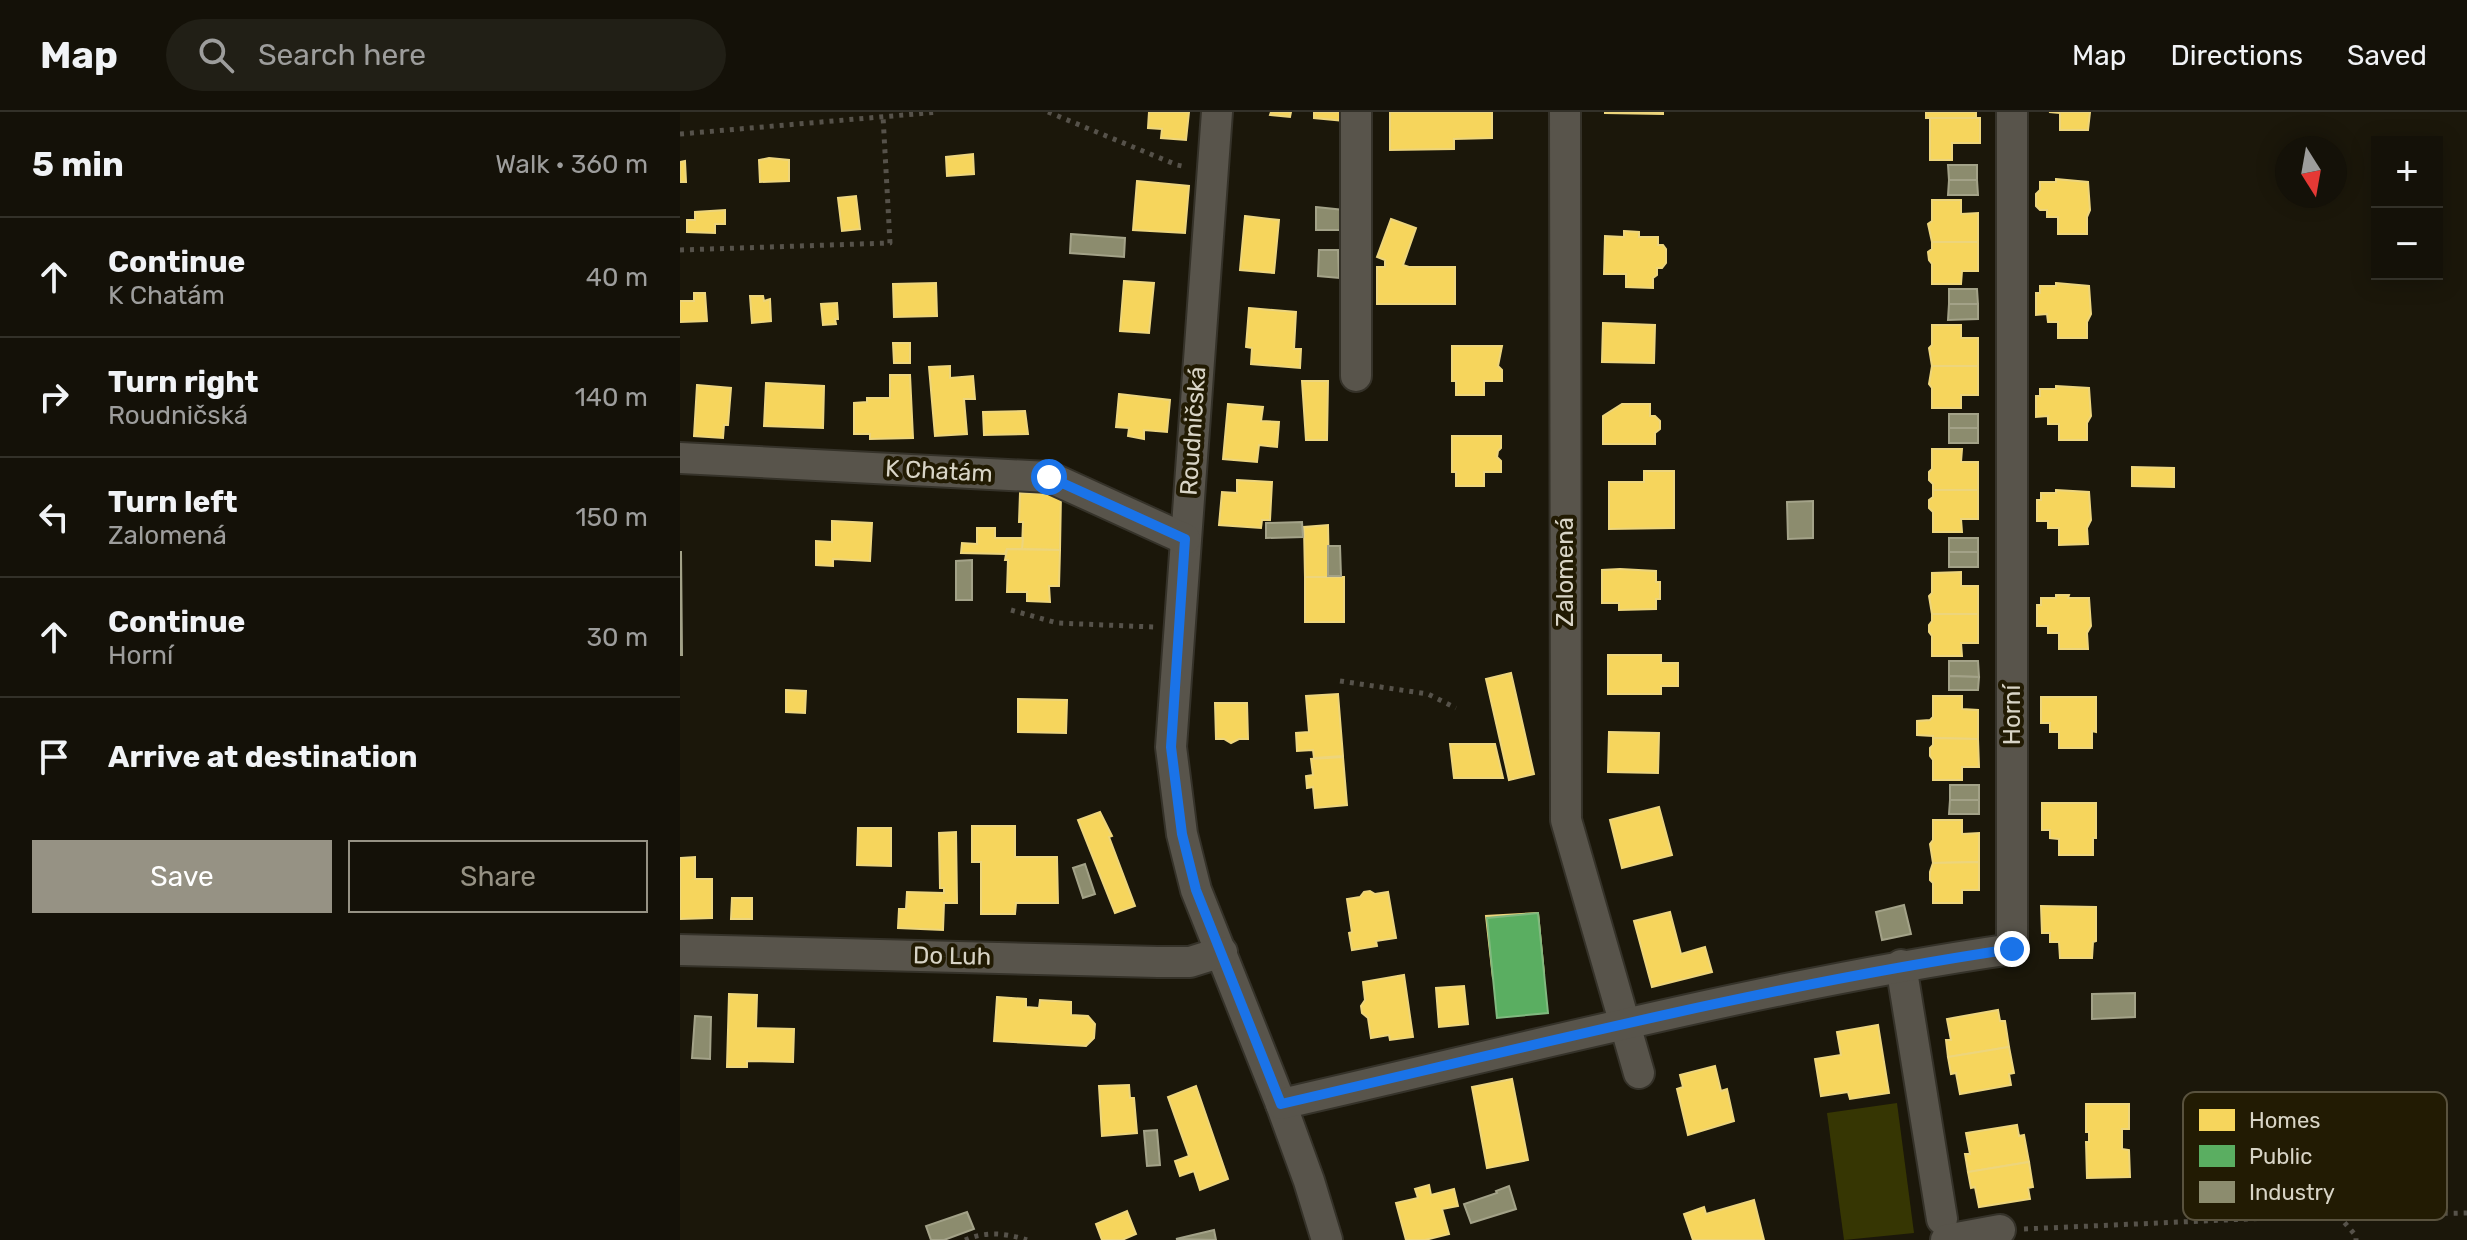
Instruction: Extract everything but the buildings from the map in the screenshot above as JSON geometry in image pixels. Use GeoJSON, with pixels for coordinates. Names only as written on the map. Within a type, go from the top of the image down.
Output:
{"type":"FeatureCollection","features":[{"type":"Feature","properties":{"kind":"street","name":"Roudničská"},"geometry":{"type":"LineString","coordinates":[[1217,112],[1171,747],[1182,834],[1196,890],[1281,1104],[1327,1240]]}},
{"type":"Feature","properties":{"kind":"street"},"geometry":{"type":"LineString","coordinates":[[1356,112],[1356,376]]}},
{"type":"Feature","properties":{"kind":"street","name":"Zalomená"},"geometry":{"type":"LineString","coordinates":[[1565,112],[1566,820],[1639,1073]]}},
{"type":"Feature","properties":{"kind":"street","name":"Horní"},"geometry":{"type":"LineString","coordinates":[[1901,965],[2012,949],[2012,112]]}},
{"type":"Feature","properties":{"kind":"street","name":"K Chatám"},"geometry":{"type":"LineString","coordinates":[[680,458],[1049,477],[1185,539]]}},
{"type":"Feature","properties":{"kind":"street","name":"Do Luh"},"geometry":{"type":"LineString","coordinates":[[680,950],[1158,962],[1190,962],[1222,952]]}},
{"type":"Feature","properties":{"kind":"street"},"geometry":{"type":"LineString","coordinates":[[1281,1104],[1625,1023],[1901,965],[1944,1229],[2000,1230]]}},
{"type":"Feature","properties":{"kind":"path"},"geometry":{"type":"LineString","coordinates":[[680,134],[939,112]]}},
{"type":"Feature","properties":{"kind":"path"},"geometry":{"type":"LineString","coordinates":[[1048,112],[1177,165],[1212,172]]}},
{"type":"Feature","properties":{"kind":"path"},"geometry":{"type":"LineString","coordinates":[[680,250],[890,243],[883,116]]}},
{"type":"Feature","properties":{"kind":"path"},"geometry":{"type":"LineString","coordinates":[[1011,610],[1057,623],[1179,628]]}},
{"type":"Feature","properties":{"kind":"path"},"geometry":{"type":"LineString","coordinates":[[1340,681],[1428,694],[1456,708]]}},
{"type":"Feature","properties":{"kind":"path"},"geometry":{"type":"LineString","coordinates":[[2447,1213],[2467,1213]]}},
{"type":"Feature","properties":{"kind":"path"},"geometry":{"type":"LineString","coordinates":[[2000,1230],[2225,1220]]}},
{"type":"Feature","properties":{"kind":"path"},"geometry":{"type":"LineString","coordinates":[[2342,1220],[2356,1240]]}},
{"type":"Feature","properties":{"kind":"path"},"geometry":{"type":"LineString","coordinates":[[965,1240],[977,1235],[1006,1233],[1027,1240]]}},
{"type":"Feature","properties":{"kind":"shaded area"},"geometry":{"type":"Polygon","coordinates":[[[1897,1103],[1914,1233],[1844,1240],[1827,1113],[1897,1103]]]}},
{"type":"Feature","properties":{"kind":"route"},"geometry":{"type":"LineString","coordinates":[[1049,477],[1185,539],[1171,747],[1182,834],[1196,890],[1281,1104],[1625,1023],[1901,965],[2012,949]]}}]}
